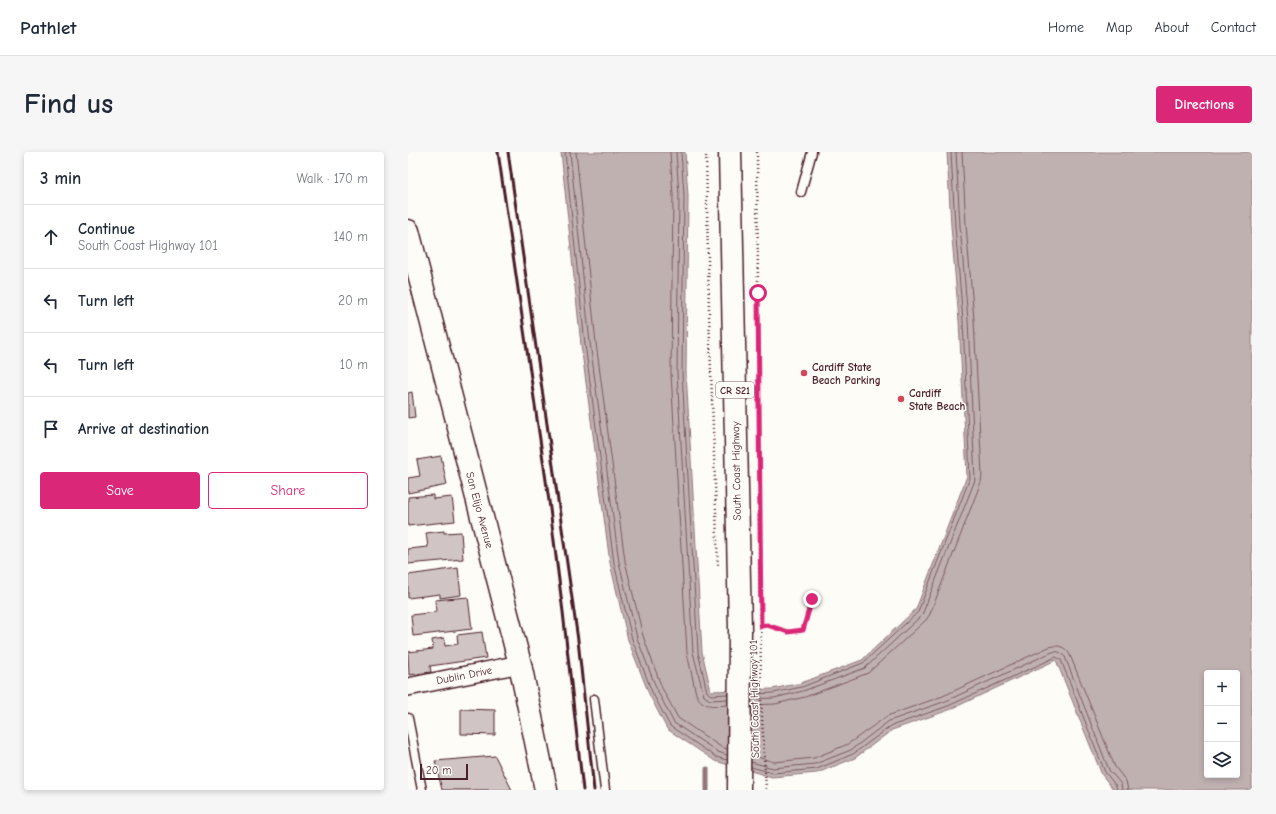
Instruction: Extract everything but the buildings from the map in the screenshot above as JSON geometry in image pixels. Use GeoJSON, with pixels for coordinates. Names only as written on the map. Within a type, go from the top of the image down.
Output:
{"type":"FeatureCollection","features":[{"type":"Feature","properties":{"kind":"main road","name":"South Coast Highway"},"geometry":{"type":"LineString","coordinates":[[730,152],[750,627],[740,782]]}},
{"type":"Feature","properties":{"kind":"main road","name":"San Elijo Avenue"},"geometry":{"type":"LineString","coordinates":[[408,231],[520,664],[546,790]]}},
{"type":"Feature","properties":{"kind":"street","name":"Dublin Drive"},"geometry":{"type":"LineString","coordinates":[[408,687],[520,664]]}},
{"type":"Feature","properties":{"kind":"lane"},"geometry":{"type":"LineString","coordinates":[[801,192],[812,152]]}},
{"type":"Feature","properties":{"kind":"lane"},"geometry":{"type":"LineString","coordinates":[[594,698],[605,790]]}},
{"type":"Feature","properties":{"kind":"lane"},"geometry":{"type":"LineString","coordinates":[[408,718],[422,790]]}},
{"type":"Feature","properties":{"kind":"path"},"geometry":{"type":"LineString","coordinates":[[706,152],[709,314],[718,570]]}},
{"type":"Feature","properties":{"kind":"path","name":"South Coast Highway 101"},"geometry":{"type":"LineString","coordinates":[[757,152],[750,627],[761,699],[764,778],[766,790]]}},
{"type":"Feature","properties":{"kind":"path"},"geometry":{"type":"LineString","coordinates":[[750,627],[767,625],[788,632],[803,630],[812,599]]}},
{"type":"Feature","properties":{"kind":"water"},"geometry":{"type":"Polygon","coordinates":[[[561,152],[685,152],[688,195],[686,372],[702,652],[711,691],[772,689],[801,683],[862,660],[916,609],[967,476],[959,321],[951,226],[947,152],[1252,152],[1252,790],[1114,790],[1102,775],[1056,660],[949,710],[892,730],[855,758],[817,773],[772,777],[715,761],[667,729],[649,694],[628,640],[610,563],[581,345],[561,152]]]}},
{"type":"Feature","properties":{"kind":"waterway"},"geometry":{"type":"LineString","coordinates":[[707,769],[707,790]]}},
{"type":"Feature","properties":{"kind":"railway"},"geometry":{"type":"LineString","coordinates":[[498,152],[549,501],[583,790]]}},
{"type":"Feature","properties":{"kind":"railway"},"geometry":{"type":"LineString","coordinates":[[508,152],[578,640],[594,790]]}},
{"type":"Feature","properties":{"kind":"place","name":"Cardiff State Beach Parking"},"geometry":{"type":"Point","coordinates":[804,373]}},
{"type":"Feature","properties":{"kind":"place","name":"Cardiff State Beach"},"geometry":{"type":"Point","coordinates":[901,399]}},
{"type":"Feature","properties":{"kind":"route"},"geometry":{"type":"LineString","coordinates":[[758,293],[761,626],[767,625],[788,632],[803,630],[812,599]]}}]}
